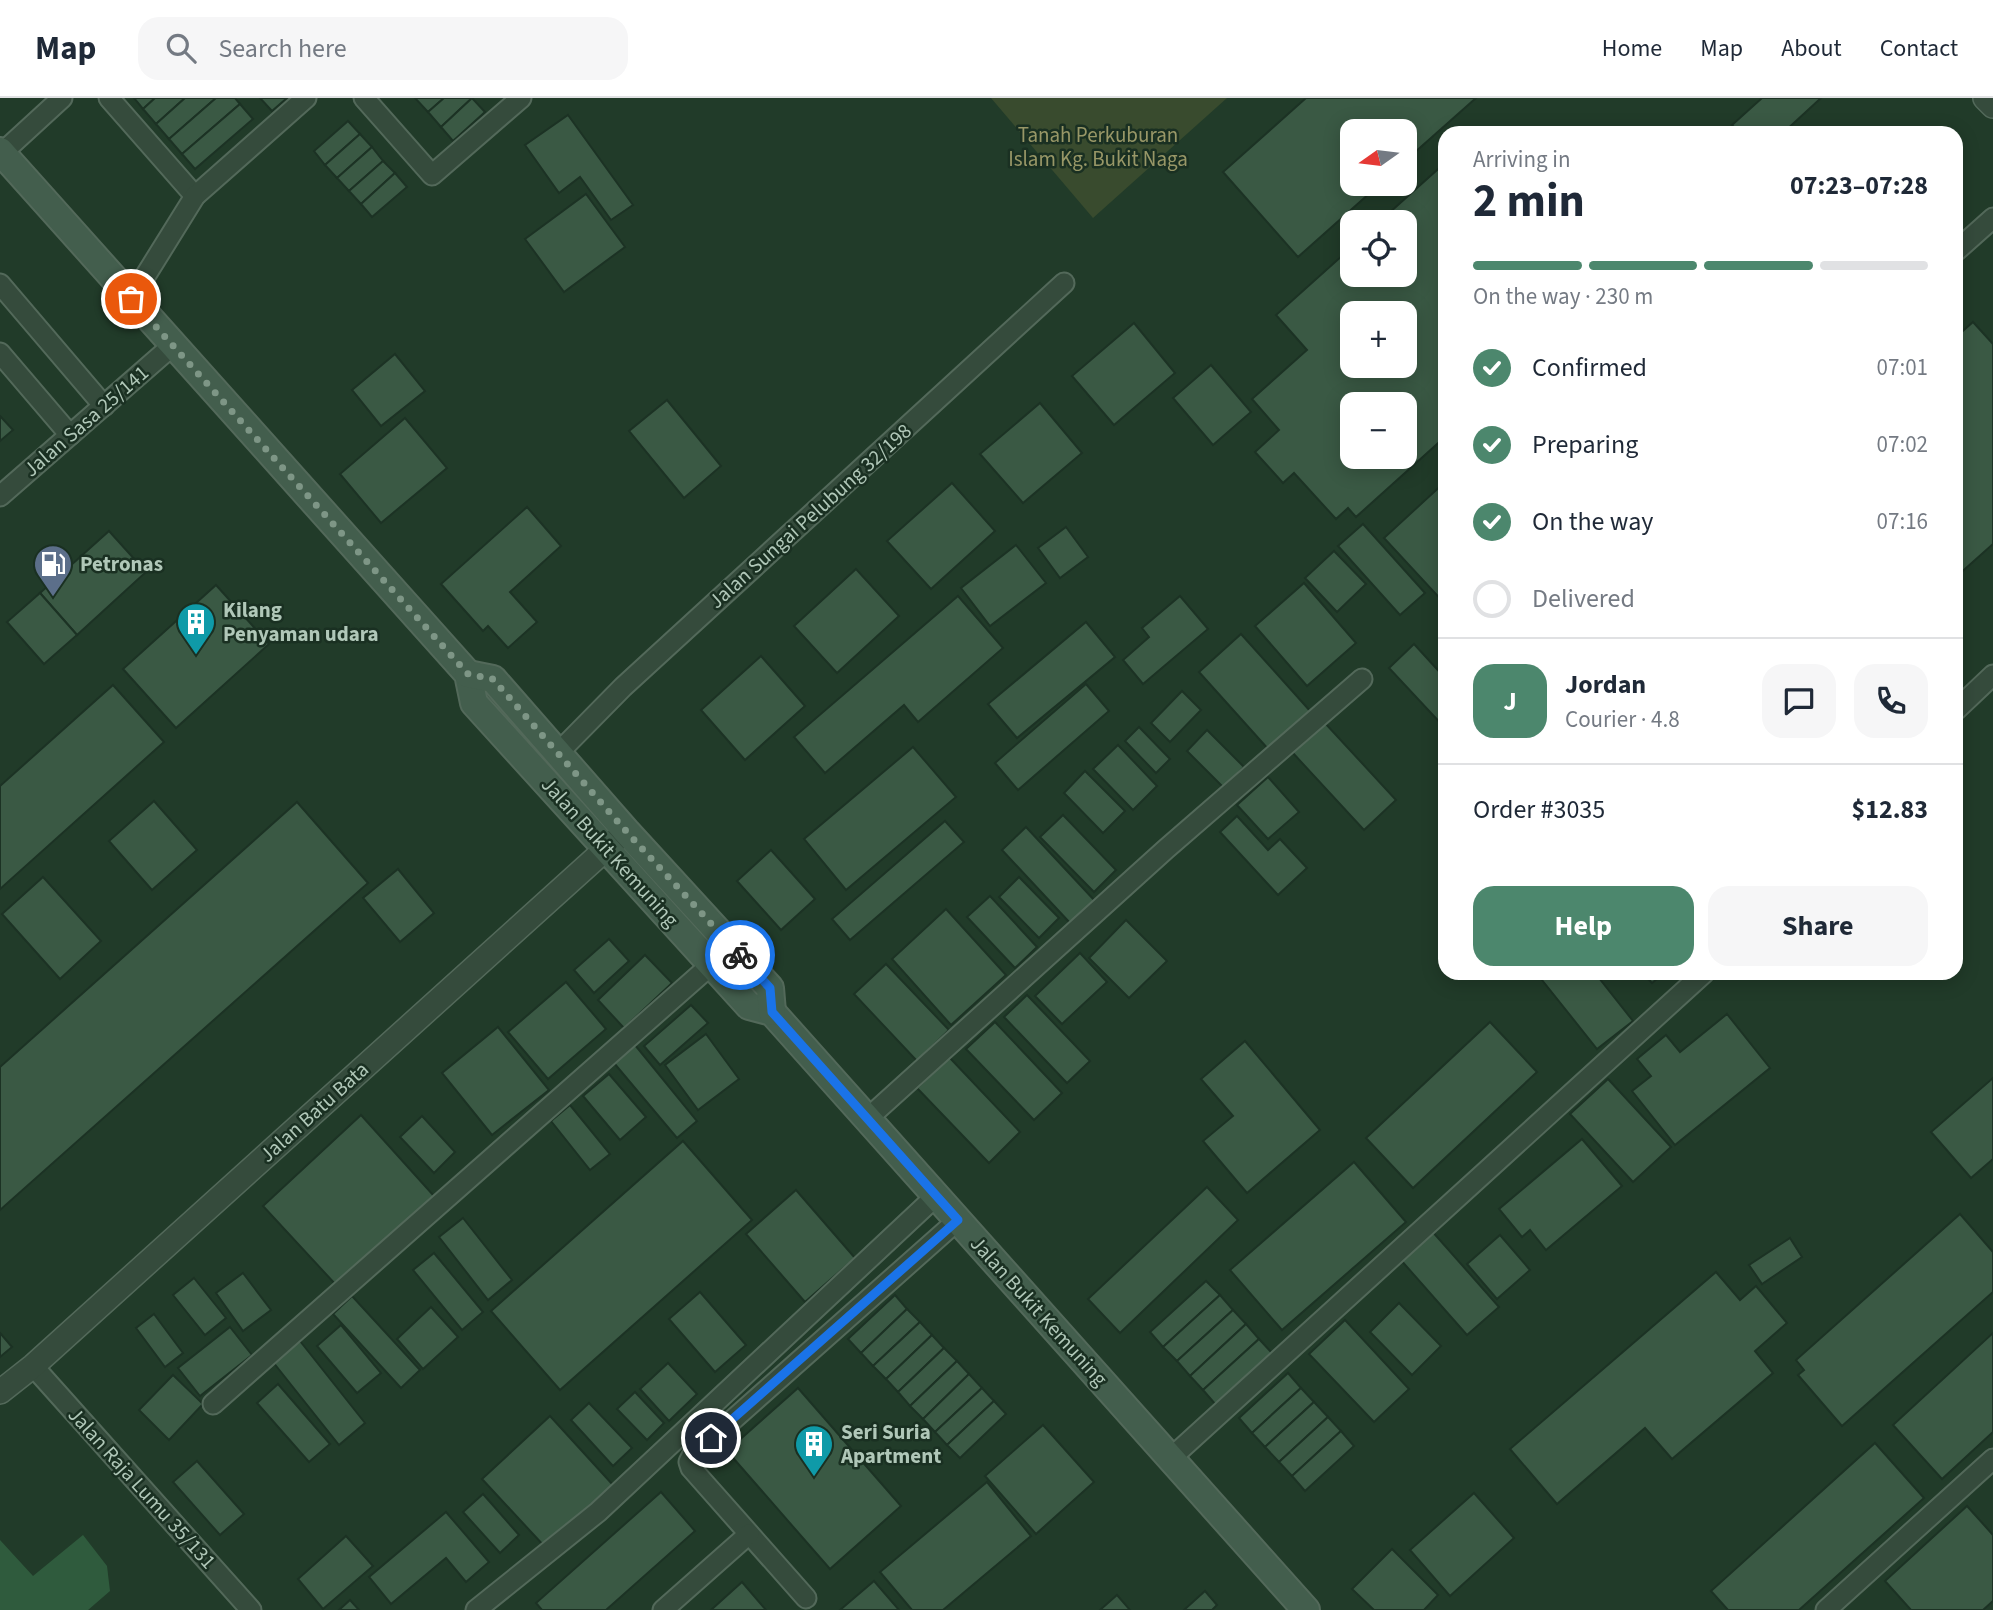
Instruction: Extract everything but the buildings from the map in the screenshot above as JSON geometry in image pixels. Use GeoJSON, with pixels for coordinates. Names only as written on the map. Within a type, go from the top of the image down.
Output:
{"type":"FeatureCollection","features":[{"type":"Feature","properties":{"kind":"main road","name":"Jalan Bukit Kemuning"},"geometry":{"type":"LineString","coordinates":[[1,152],[468,674],[474,703],[770,988],[772,1012]]}},
{"type":"Feature","properties":{"kind":"main road","name":"Jalan Bukit Kemuning"},"geometry":{"type":"LineString","coordinates":[[468,674],[493,679],[559,752],[616,839],[712,964],[749,1006],[772,1012],[1306,1610]]}},
{"type":"Feature","properties":{"kind":"street"},"geometry":{"type":"LineString","coordinates":[[1,152],[62,98]]}},
{"type":"Feature","properties":{"kind":"street"},"geometry":{"type":"LineString","coordinates":[[109,98],[195,196]]}},
{"type":"Feature","properties":{"kind":"street"},"geometry":{"type":"LineString","coordinates":[[131,299],[195,196],[306,98]]}},
{"type":"Feature","properties":{"kind":"street"},"geometry":{"type":"LineString","coordinates":[[364,98],[432,175],[521,98]]}},
{"type":"Feature","properties":{"kind":"street"},"geometry":{"type":"LineString","coordinates":[[1985,98],[1993,106]]}},
{"type":"Feature","properties":{"kind":"street"},"geometry":{"type":"LineString","coordinates":[[1963,245],[1993,218]]}},
{"type":"Feature","properties":{"kind":"street","name":"Jalan Sungai Pelubung 32/198"},"geometry":{"type":"LineString","coordinates":[[559,752],[623,687],[1064,283]]}},
{"type":"Feature","properties":{"kind":"street"},"geometry":{"type":"LineString","coordinates":[[0,284],[104,406]]}},
{"type":"Feature","properties":{"kind":"street","name":"Jalan Sasa 25/141"},"geometry":{"type":"LineString","coordinates":[[0,496],[172,346]]}},
{"type":"Feature","properties":{"kind":"street"},"geometry":{"type":"LineString","coordinates":[[0,353],[70,435]]}},
{"type":"Feature","properties":{"kind":"street"},"geometry":{"type":"LineString","coordinates":[[1963,703],[1993,675]]}},
{"type":"Feature","properties":{"kind":"street"},"geometry":{"type":"LineString","coordinates":[[867,1119],[1166,849],[1362,679]]}},
{"type":"Feature","properties":{"kind":"street","name":"Jalan Batu Bata"},"geometry":{"type":"LineString","coordinates":[[0,1392],[33,1366],[616,839]]}},
{"type":"Feature","properties":{"kind":"street"},"geometry":{"type":"LineString","coordinates":[[213,1404],[712,964]]}},
{"type":"Feature","properties":{"kind":"street"},"geometry":{"type":"LineString","coordinates":[[1171,1458],[1696,980]]}},
{"type":"Feature","properties":{"kind":"street"},"geometry":{"type":"LineString","coordinates":[[475,1610],[598,1512],[936,1196]]}},
{"type":"Feature","properties":{"kind":"street"},"geometry":{"type":"LineString","coordinates":[[806,1598],[691,1468],[689,1462],[692,1455],[958,1220]]}},
{"type":"Feature","properties":{"kind":"street","name":"Jalan Raja Lumu 35/131"},"geometry":{"type":"LineString","coordinates":[[33,1366],[251,1610]]}},
{"type":"Feature","properties":{"kind":"street"},"geometry":{"type":"LineString","coordinates":[[1826,1610],[1993,1459]]}},
{"type":"Feature","properties":{"kind":"street"},"geometry":{"type":"LineString","coordinates":[[663,1610],[749,1534]]}},
{"type":"Feature","properties":{"kind":"green space","name":"Tanah Perkuburan Islam Kg. Bukit Naga"},"geometry":{"type":"Polygon","coordinates":[[[991,98],[1227,98],[1093,218],[991,98]]]}},
{"type":"Feature","properties":{"kind":"shaded area"},"geometry":{"type":"Polygon","coordinates":[[[83,1535],[107,1566],[110,1591],[88,1610],[0,1610],[0,1540],[33,1576],[83,1535]]]}},
{"type":"Feature","properties":{"kind":"way so far"},"geometry":{"type":"LineString","coordinates":[[131,299],[468,674],[493,679],[626,831],[740,955]]}},
{"type":"Feature","properties":{"kind":"place","name":"Petronas"},"geometry":{"type":"Point","coordinates":[53,598]}},
{"type":"Feature","properties":{"kind":"place","name":"Kilang Penyaman udara"},"geometry":{"type":"Point","coordinates":[196,656]}},
{"type":"Feature","properties":{"kind":"place","name":"Seri Suria Apartment"},"geometry":{"type":"Point","coordinates":[814,1478]}},
{"type":"Feature","properties":{"kind":"route"},"geometry":{"type":"LineString","coordinates":[[711,1438],[958,1220],[772,1012],[770,988],[740,955]]}}]}
